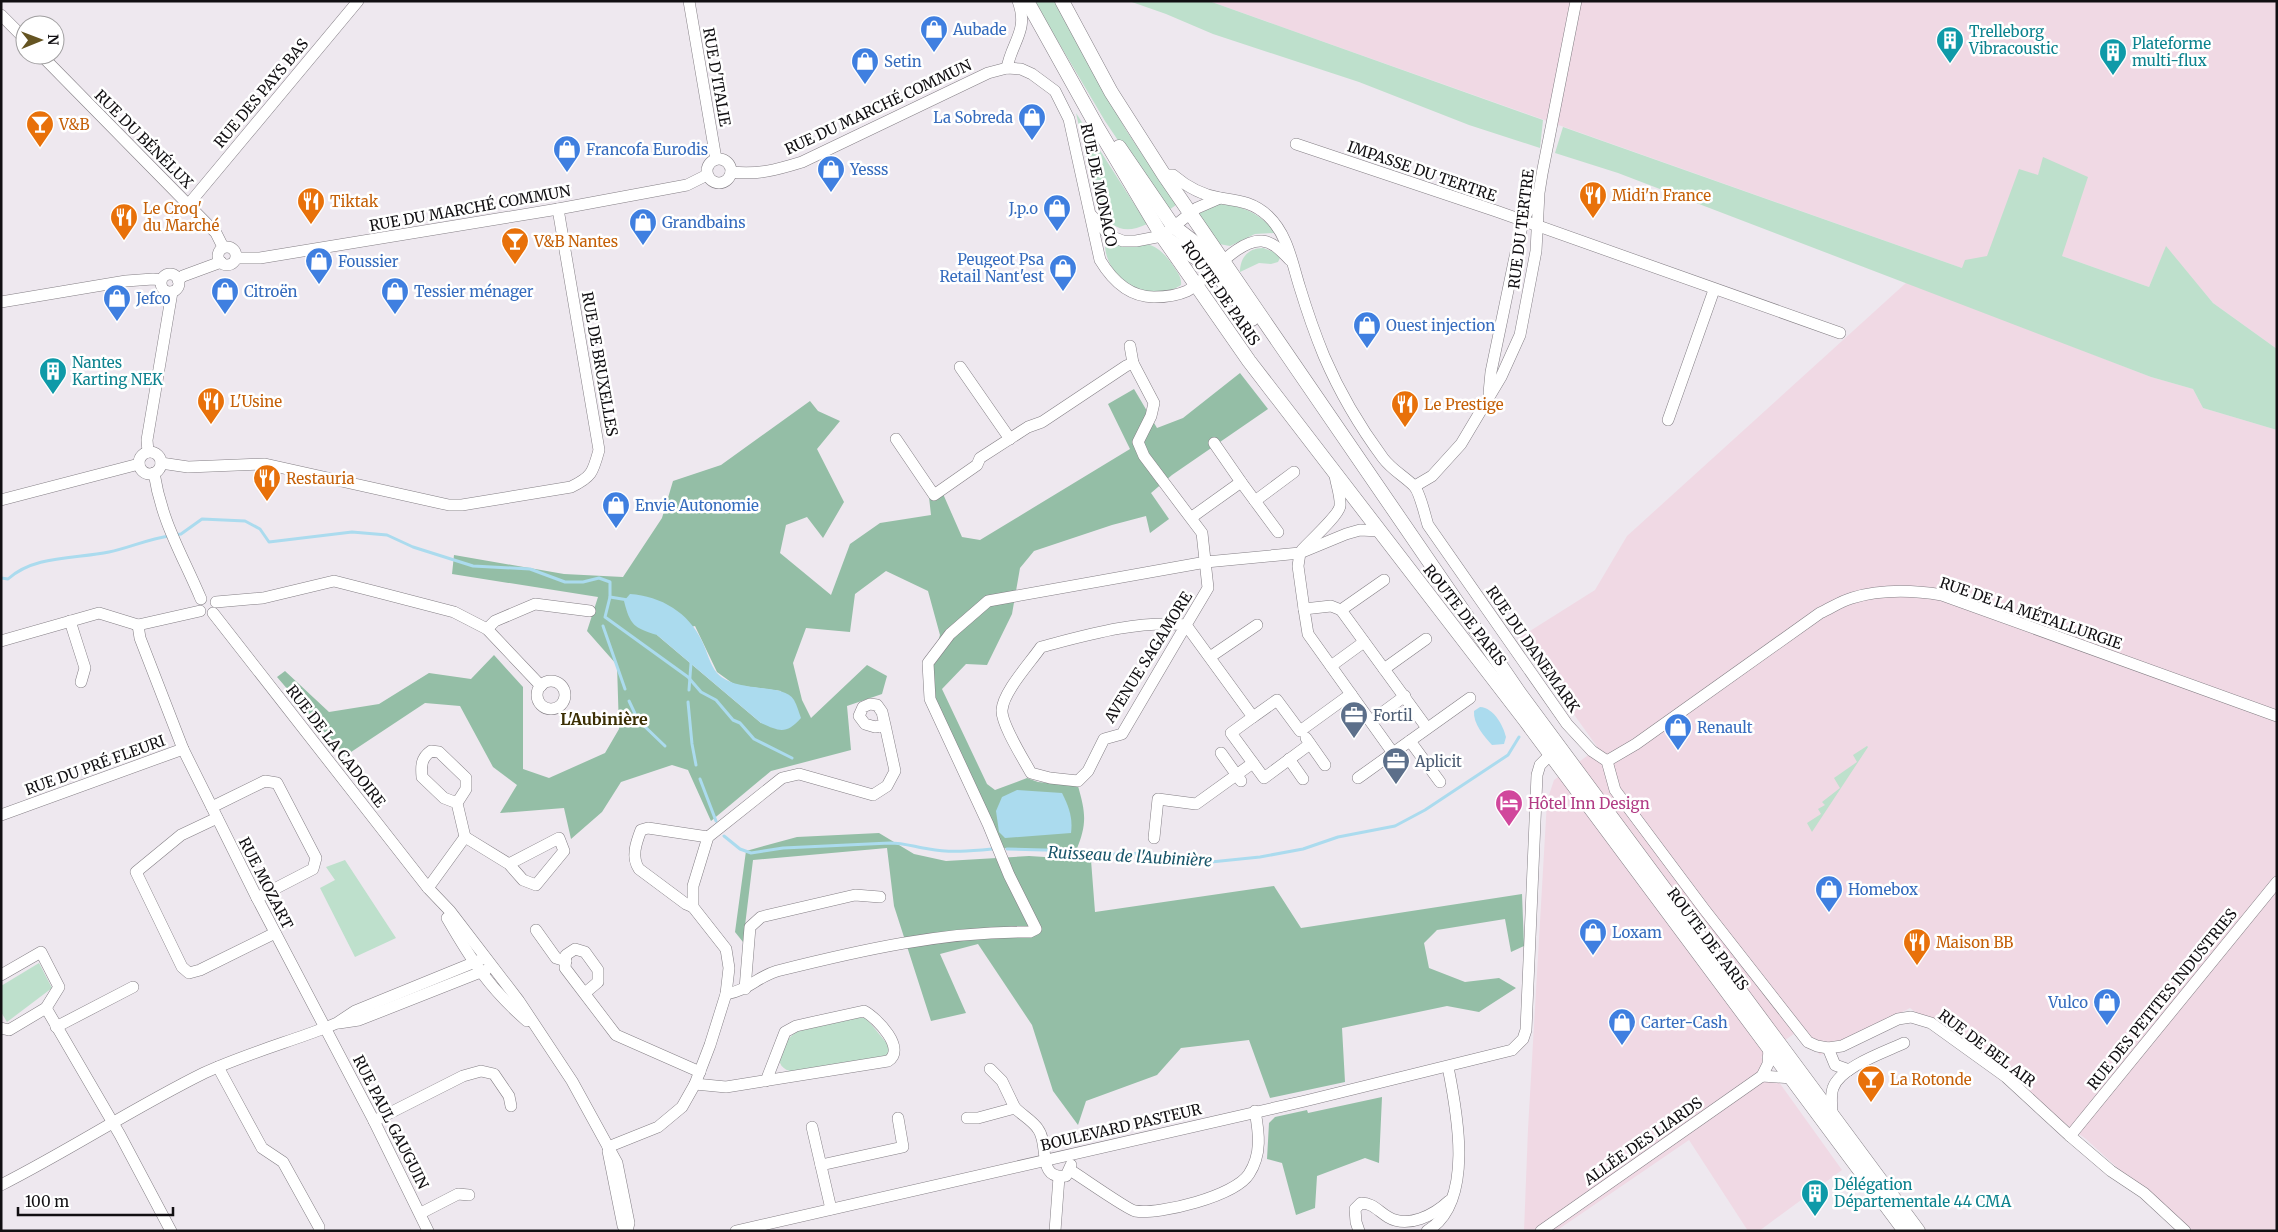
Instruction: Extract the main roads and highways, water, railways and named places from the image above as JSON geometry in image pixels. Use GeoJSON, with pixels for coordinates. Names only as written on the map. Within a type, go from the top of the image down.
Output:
{"type":"FeatureCollection","features":[{"type":"Feature","properties":{"kind":"main road","name":"ROUTE DE PARIS"},"geometry":{"type":"LineString","coordinates":[[1027,1],[1096,125],[1162,236],[1258,375],[1550,754],[1905,1231]]}},
{"type":"Feature","properties":{"kind":"main road","name":"ROUTE DE PARIS"},"geometry":{"type":"LineString","coordinates":[[1062,1],[1111,92],[1164,175],[1191,213],[1218,265],[1272,331],[1520,694],[1918,1231]]}},
{"type":"Feature","properties":{"kind":"main road"},"geometry":{"type":"LineString","coordinates":[[1096,125],[1104,125],[1173,226],[1203,249],[1218,265]]}},
{"type":"Feature","properties":{"kind":"main road"},"geometry":{"type":"LineString","coordinates":[[1162,236],[1218,265]]}},
{"type":"Feature","properties":{"kind":"water"},"geometry":{"type":"Polygon","coordinates":[[[630,594],[641,595],[663,602],[682,614],[696,631],[717,673],[736,684],[780,691],[788,695],[794,700],[801,718],[791,727],[782,730],[761,723],[657,635],[643,630],[634,624],[628,615],[624,601],[630,594]]]}},
{"type":"Feature","properties":{"kind":"water"},"geometry":{"type":"Polygon","coordinates":[[[1480,707],[1490,710],[1500,722],[1506,737],[1504,744],[1492,745],[1480,730],[1475,721],[1474,711],[1480,707]]]}},
{"type":"Feature","properties":{"kind":"water"},"geometry":{"type":"Polygon","coordinates":[[[1017,790],[1062,793],[1070,813],[1071,833],[1005,838],[999,832],[996,811],[1002,797],[1017,790]]]}},
{"type":"Feature","properties":{"kind":"waterway","name":"Ruisseau de l'Aubinière"},"geometry":{"type":"LineString","coordinates":[[175,535],[181,534],[202,519],[245,521],[260,529],[269,542],[352,532],[387,535],[413,547],[473,566],[530,569],[565,582],[583,582],[599,578],[610,582],[610,597],[628,600]]}},
{"type":"Feature","properties":{"kind":"waterway","name":"Ruisseau de l'Aubinière"},"geometry":{"type":"LineString","coordinates":[[1,578],[8,579],[18,571],[43,562],[109,552],[169,536]]}},
{"type":"Feature","properties":{"kind":"waterway","name":"Ruisseau de l'Aubinière"},"geometry":{"type":"LineString","coordinates":[[610,597],[605,617],[688,677],[701,692],[716,700],[733,720],[740,723],[754,739],[792,758]]}},
{"type":"Feature","properties":{"kind":"waterway"},"geometry":{"type":"LineString","coordinates":[[603,626],[625,689]]}},
{"type":"Feature","properties":{"kind":"waterway","name":"Ruisseau de l'Aubinière"},"geometry":{"type":"LineString","coordinates":[[689,690],[691,663]]}},
{"type":"Feature","properties":{"kind":"waterway"},"geometry":{"type":"LineString","coordinates":[[629,701],[638,720],[665,746]]}},
{"type":"Feature","properties":{"kind":"waterway","name":"Ruisseau de l'Aubinière"},"geometry":{"type":"LineString","coordinates":[[688,702],[696,765]]}},
{"type":"Feature","properties":{"kind":"waterway","name":"Ruisseau de l'Aubinière"},"geometry":{"type":"LineString","coordinates":[[1007,849],[1082,851],[1124,855],[1140,853],[1201,863],[1260,857],[1303,849],[1338,837],[1395,826],[1425,810],[1508,755],[1519,737]]}},
{"type":"Feature","properties":{"kind":"waterway","name":"Ruisseau de l'Aubinière"},"geometry":{"type":"LineString","coordinates":[[700,779],[716,821]]}},
{"type":"Feature","properties":{"kind":"waterway","name":"Ruisseau de l'Aubinière"},"geometry":{"type":"LineString","coordinates":[[724,836],[740,849],[751,853],[783,848],[890,843],[945,851],[992,849]]}},
{"type":"Feature","properties":{"kind":"place","name":"Aubade"},"geometry":{"type":"Point","coordinates":[934,53]}},
{"type":"Feature","properties":{"kind":"place","name":"Trelleborg Vibracoustic"},"geometry":{"type":"Point","coordinates":[1950,64]}},
{"type":"Feature","properties":{"kind":"place","name":"Plateforme multi-flux"},"geometry":{"type":"Point","coordinates":[2113,76]}},
{"type":"Feature","properties":{"kind":"place","name":"Setin"},"geometry":{"type":"Point","coordinates":[865,85]}},
{"type":"Feature","properties":{"kind":"place","name":"La Sobreda"},"geometry":{"type":"Point","coordinates":[1032,141]}},
{"type":"Feature","properties":{"kind":"place","name":"V&B"},"geometry":{"type":"Point","coordinates":[40,148]}},
{"type":"Feature","properties":{"kind":"place","name":"Francofa Eurodis"},"geometry":{"type":"Point","coordinates":[567,173]}},
{"type":"Feature","properties":{"kind":"place","name":"Yesss"},"geometry":{"type":"Point","coordinates":[831,193]}},
{"type":"Feature","properties":{"kind":"place","name":"Midi'n France"},"geometry":{"type":"Point","coordinates":[1593,219]}},
{"type":"Feature","properties":{"kind":"place","name":"Tiktak"},"geometry":{"type":"Point","coordinates":[311,225]}},
{"type":"Feature","properties":{"kind":"place","name":"J.p.o"},"geometry":{"type":"Point","coordinates":[1057,232]}},
{"type":"Feature","properties":{"kind":"place","name":"Le Croq' du Marché"},"geometry":{"type":"Point","coordinates":[124,241]}},
{"type":"Feature","properties":{"kind":"place","name":"Grandbains"},"geometry":{"type":"Point","coordinates":[643,246]}},
{"type":"Feature","properties":{"kind":"place","name":"V&B Nantes"},"geometry":{"type":"Point","coordinates":[515,265]}},
{"type":"Feature","properties":{"kind":"place","name":"Foussier"},"geometry":{"type":"Point","coordinates":[319,285]}},
{"type":"Feature","properties":{"kind":"place","name":"Peugeot Psa Retail Nant'est"},"geometry":{"type":"Point","coordinates":[1063,292]}},
{"type":"Feature","properties":{"kind":"place","name":"Citroën"},"geometry":{"type":"Point","coordinates":[225,315]}},
{"type":"Feature","properties":{"kind":"place","name":"Tessier ménager"},"geometry":{"type":"Point","coordinates":[395,315]}},
{"type":"Feature","properties":{"kind":"place","name":"Jefco"},"geometry":{"type":"Point","coordinates":[117,322]}},
{"type":"Feature","properties":{"kind":"place","name":"Ouest injection"},"geometry":{"type":"Point","coordinates":[1367,349]}},
{"type":"Feature","properties":{"kind":"place","name":"Nantes Karting NEK"},"geometry":{"type":"Point","coordinates":[53,395]}},
{"type":"Feature","properties":{"kind":"place","name":"L'Usine"},"geometry":{"type":"Point","coordinates":[211,425]}},
{"type":"Feature","properties":{"kind":"place","name":"Le Prestige"},"geometry":{"type":"Point","coordinates":[1405,428]}},
{"type":"Feature","properties":{"kind":"place","name":"Restauria"},"geometry":{"type":"Point","coordinates":[267,502]}},
{"type":"Feature","properties":{"kind":"place","name":"Envie Autonomie"},"geometry":{"type":"Point","coordinates":[616,529]}},
{"type":"Feature","properties":{"kind":"place","name":"Fortil"},"geometry":{"type":"Point","coordinates":[1354,739]}},
{"type":"Feature","properties":{"kind":"place","name":"Renault"},"geometry":{"type":"Point","coordinates":[1678,751]}},
{"type":"Feature","properties":{"kind":"place","name":"Aplicit"},"geometry":{"type":"Point","coordinates":[1396,785]}},
{"type":"Feature","properties":{"kind":"place","name":"Hôtel Inn Design"},"geometry":{"type":"Point","coordinates":[1509,827]}},
{"type":"Feature","properties":{"kind":"place","name":"Homebox"},"geometry":{"type":"Point","coordinates":[1829,913]}},
{"type":"Feature","properties":{"kind":"place","name":"Loxam"},"geometry":{"type":"Point","coordinates":[1593,956]}},
{"type":"Feature","properties":{"kind":"place","name":"Maison BB"},"geometry":{"type":"Point","coordinates":[1917,966]}},
{"type":"Feature","properties":{"kind":"place","name":"Vulco"},"geometry":{"type":"Point","coordinates":[2107,1026]}},
{"type":"Feature","properties":{"kind":"place","name":"Carter-Cash"},"geometry":{"type":"Point","coordinates":[1622,1046]}},
{"type":"Feature","properties":{"kind":"place","name":"La Rotonde"},"geometry":{"type":"Point","coordinates":[1871,1103]}},
{"type":"Feature","properties":{"kind":"place","name":"Délégation Départementale 44 CMA"},"geometry":{"type":"Point","coordinates":[1815,1217]}},
{"type":"Feature","properties":{"kind":"district","name":"L'Aubinière"},"geometry":{"type":"Point","coordinates":[604,719]}}]}
